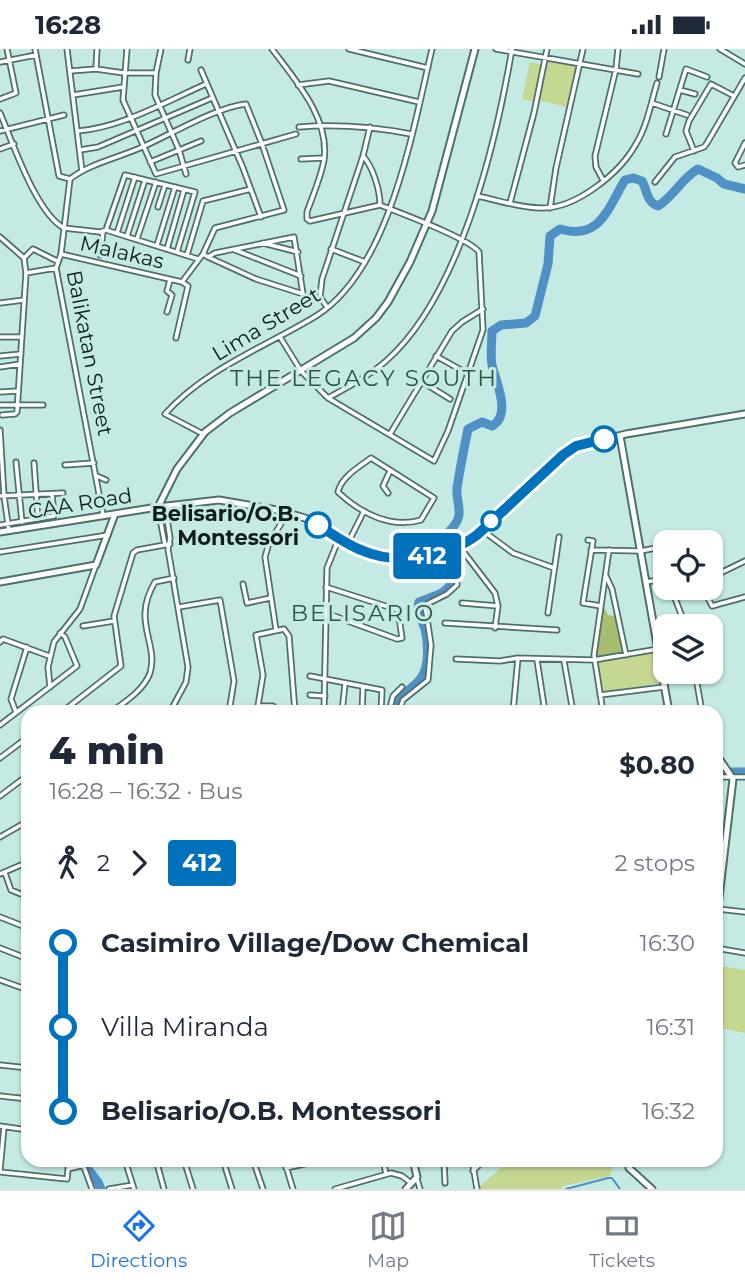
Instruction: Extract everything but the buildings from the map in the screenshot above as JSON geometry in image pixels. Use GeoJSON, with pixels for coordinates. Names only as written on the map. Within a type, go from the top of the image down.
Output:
{"type":"FeatureCollection","features":[{"type":"Feature","properties":{"kind":"street"},"geometry":{"type":"LineString","coordinates":[[0,99],[16,94],[7,49]]}},
{"type":"Feature","properties":{"kind":"street"},"geometry":{"type":"LineString","coordinates":[[35,49],[60,176],[69,179],[172,132],[246,104],[262,143]]}},
{"type":"Feature","properties":{"kind":"street"},"geometry":{"type":"LineString","coordinates":[[68,49],[82,171]]}},
{"type":"Feature","properties":{"kind":"street"},"geometry":{"type":"LineString","coordinates":[[96,69],[97,49]]}},
{"type":"Feature","properties":{"kind":"street"},"geometry":{"type":"LineString","coordinates":[[127,49],[123,100],[157,174],[296,134]]}},
{"type":"Feature","properties":{"kind":"street"},"geometry":{"type":"LineString","coordinates":[[160,49],[155,90],[186,174]]}},
{"type":"Feature","properties":{"kind":"street"},"geometry":{"type":"LineString","coordinates":[[188,60],[190,49]]}},
{"type":"Feature","properties":{"kind":"street"},"geometry":{"type":"LineString","coordinates":[[271,49],[314,109],[320,125],[324,158],[307,219],[310,221],[380,205],[476,247],[479,252],[484,324],[448,431],[434,461],[328,398],[300,371],[280,337]]}},
{"type":"Feature","properties":{"kind":"street"},"geometry":{"type":"LineString","coordinates":[[349,49],[428,68]]}},
{"type":"Feature","properties":{"kind":"street","name":"Lima Street"},"geometry":{"type":"LineString","coordinates":[[203,434],[165,414],[202,380],[280,337],[327,307],[348,287],[365,262],[398,187],[432,49]]}},
{"type":"Feature","properties":{"kind":"street"},"geometry":{"type":"LineString","coordinates":[[168,546],[161,529],[162,505],[177,469],[203,434],[230,413],[354,338],[376,318],[399,283],[426,225],[441,181],[475,49]]}},
{"type":"Feature","properties":{"kind":"street"},"geometry":{"type":"LineString","coordinates":[[496,49],[638,74]]}},
{"type":"Feature","properties":{"kind":"street"},"geometry":{"type":"LineString","coordinates":[[510,203],[547,49]]}},
{"type":"Feature","properties":{"kind":"street"},"geometry":{"type":"LineString","coordinates":[[550,208],[583,49]]}},
{"type":"Feature","properties":{"kind":"street"},"geometry":{"type":"LineString","coordinates":[[603,180],[596,167],[595,156],[616,69],[618,49]]}},
{"type":"Feature","properties":{"kind":"street"},"geometry":{"type":"LineString","coordinates":[[659,77],[664,49]]}},
{"type":"Feature","properties":{"kind":"street"},"geometry":{"type":"LineString","coordinates":[[720,49],[745,64]]}},
{"type":"Feature","properties":{"kind":"street"},"geometry":{"type":"LineString","coordinates":[[328,398],[371,373],[404,342],[432,302],[477,196],[511,50]]}},
{"type":"Feature","properties":{"kind":"street"},"geometry":{"type":"LineString","coordinates":[[0,62],[36,55]]}},
{"type":"Feature","properties":{"kind":"street"},"geometry":{"type":"LineString","coordinates":[[70,71],[96,69],[124,73],[156,73]]}},
{"type":"Feature","properties":{"kind":"street"},"geometry":{"type":"LineString","coordinates":[[666,134],[686,69],[707,77]]}},
{"type":"Feature","properties":{"kind":"street"},"geometry":{"type":"LineString","coordinates":[[201,70],[261,217]]}},
{"type":"Feature","properties":{"kind":"street"},"geometry":{"type":"LineString","coordinates":[[654,182],[675,157],[704,147],[745,78]]}},
{"type":"Feature","properties":{"kind":"street"},"geometry":{"type":"LineString","coordinates":[[298,85],[329,81],[419,102]]}},
{"type":"Feature","properties":{"kind":"street"},"geometry":{"type":"LineString","coordinates":[[477,196],[541,208],[577,200],[626,159],[637,143],[657,83]]}},
{"type":"Feature","properties":{"kind":"street"},"geometry":{"type":"LineString","coordinates":[[694,151],[687,131],[711,83],[734,96]]}},
{"type":"Feature","properties":{"kind":"street"},"geometry":{"type":"LineString","coordinates":[[78,131],[130,118],[206,84]]}},
{"type":"Feature","properties":{"kind":"street"},"geometry":{"type":"LineString","coordinates":[[73,95],[123,87]]}},
{"type":"Feature","properties":{"kind":"street"},"geometry":{"type":"LineString","coordinates":[[679,90],[695,95]]}},
{"type":"Feature","properties":{"kind":"street"},"geometry":{"type":"LineString","coordinates":[[80,150],[98,147],[212,98]]}},
{"type":"Feature","properties":{"kind":"street"},"geometry":{"type":"LineString","coordinates":[[652,103],[687,115]]}},
{"type":"Feature","properties":{"kind":"street"},"geometry":{"type":"LineString","coordinates":[[0,113],[39,199],[51,218],[64,228],[117,233],[198,259]]}},
{"type":"Feature","properties":{"kind":"street"},"geometry":{"type":"LineString","coordinates":[[0,131],[64,114]]}},
{"type":"Feature","properties":{"kind":"street"},"geometry":{"type":"LineString","coordinates":[[299,127],[370,127],[411,134]]}},
{"type":"Feature","properties":{"kind":"street"},"geometry":{"type":"LineString","coordinates":[[327,307],[320,292],[370,127]]}},
{"type":"Feature","properties":{"kind":"street"},"geometry":{"type":"LineString","coordinates":[[150,162],[201,141]]}},
{"type":"Feature","properties":{"kind":"street","name":"Malakas"},"geometry":{"type":"LineString","coordinates":[[61,254],[182,282],[202,254],[215,228],[284,210],[262,143]]}},
{"type":"Feature","properties":{"kind":"street"},"geometry":{"type":"LineString","coordinates":[[745,143],[735,165],[745,165]]}},
{"type":"Feature","properties":{"kind":"street"},"geometry":{"type":"LineString","coordinates":[[0,149],[14,144]]}},
{"type":"Feature","properties":{"kind":"street"},"geometry":{"type":"LineString","coordinates":[[363,156],[368,161],[380,197],[380,205]]}},
{"type":"Feature","properties":{"kind":"street"},"geometry":{"type":"LineString","coordinates":[[301,159],[324,158]]}},
{"type":"Feature","properties":{"kind":"street"},"geometry":{"type":"LineString","coordinates":[[100,255],[104,231],[125,174],[195,192],[177,252]]}},
{"type":"Feature","properties":{"kind":"street"},"geometry":{"type":"LineString","coordinates":[[117,233],[135,177]]}},
{"type":"Feature","properties":{"kind":"street","name":"Balikatan Street"},"geometry":{"type":"LineString","coordinates":[[69,179],[61,254],[56,268],[103,515]]}},
{"type":"Feature","properties":{"kind":"street"},"geometry":{"type":"LineString","coordinates":[[127,236],[145,180]]}},
{"type":"Feature","properties":{"kind":"street"},"geometry":{"type":"LineString","coordinates":[[137,239],[156,182]]}},
{"type":"Feature","properties":{"kind":"street"},"geometry":{"type":"LineString","coordinates":[[158,207],[165,185]]}},
{"type":"Feature","properties":{"kind":"street"},"geometry":{"type":"LineString","coordinates":[[157,245],[175,187]]}},
{"type":"Feature","properties":{"kind":"street"},"geometry":{"type":"LineString","coordinates":[[187,255],[203,201],[251,189]]}},
{"type":"Feature","properties":{"kind":"street"},"geometry":{"type":"LineString","coordinates":[[167,249],[184,190]]}},
{"type":"Feature","properties":{"kind":"street"},"geometry":{"type":"LineString","coordinates":[[0,237],[24,258],[26,273],[18,404],[15,414],[2,415]]}},
{"type":"Feature","properties":{"kind":"street"},"geometry":{"type":"LineString","coordinates":[[202,254],[208,257],[256,279],[302,295],[294,237],[233,249],[208,257]]}},
{"type":"Feature","properties":{"kind":"street"},"geometry":{"type":"LineString","coordinates":[[262,243],[298,252]]}},
{"type":"Feature","properties":{"kind":"street"},"geometry":{"type":"LineString","coordinates":[[24,258],[33,249],[58,261]]}},
{"type":"Feature","properties":{"kind":"street"},"geometry":{"type":"LineString","coordinates":[[233,249],[301,276]]}},
{"type":"Feature","properties":{"kind":"street"},"geometry":{"type":"LineString","coordinates":[[331,249],[365,262]]}},
{"type":"Feature","properties":{"kind":"street"},"geometry":{"type":"LineString","coordinates":[[26,273],[56,268]]}},
{"type":"Feature","properties":{"kind":"street"},"geometry":{"type":"LineString","coordinates":[[167,312],[172,295],[167,290],[170,279]]}},
{"type":"Feature","properties":{"kind":"street"},"geometry":{"type":"LineString","coordinates":[[176,338],[188,286],[182,282]]}},
{"type":"Feature","properties":{"kind":"street"},"geometry":{"type":"LineString","coordinates":[[0,303],[24,299]]}},
{"type":"Feature","properties":{"kind":"street"},"geometry":{"type":"LineString","coordinates":[[390,434],[457,326],[483,309]]}},
{"type":"Feature","properties":{"kind":"street"},"geometry":{"type":"LineString","coordinates":[[0,337],[22,337]]}},
{"type":"Feature","properties":{"kind":"street"},"geometry":{"type":"LineString","coordinates":[[0,356],[21,354]]}},
{"type":"Feature","properties":{"kind":"street"},"geometry":{"type":"LineString","coordinates":[[436,356],[463,371]]}},
{"type":"Feature","properties":{"kind":"street"},"geometry":{"type":"LineString","coordinates":[[0,367],[20,364]]}},
{"type":"Feature","properties":{"kind":"street"},"geometry":{"type":"LineString","coordinates":[[421,381],[450,399]]}},
{"type":"Feature","properties":{"kind":"street"},"geometry":{"type":"LineString","coordinates":[[0,392],[18,391]]}},
{"type":"Feature","properties":{"kind":"street"},"geometry":{"type":"LineString","coordinates":[[0,405],[43,405]]}},
{"type":"Feature","properties":{"kind":"street","name":"CAA Road"},"geometry":{"type":"LineString","coordinates":[[0,532],[8,527],[54,520],[219,500],[288,512],[312,521],[360,550],[382,557],[433,555],[467,543],[576,446],[745,414]]}},
{"type":"Feature","properties":{"kind":"street"},"geometry":{"type":"LineString","coordinates":[[0,430],[2,496],[8,527]]}},
{"type":"Feature","properties":{"kind":"street"},"geometry":{"type":"LineString","coordinates":[[620,436],[653,621]]}},
{"type":"Feature","properties":{"kind":"street"},"geometry":{"type":"LineString","coordinates":[[371,458],[390,471],[434,498],[424,517],[412,523],[392,523],[365,510],[338,492],[347,477],[371,458]]}},
{"type":"Feature","properties":{"kind":"street"},"geometry":{"type":"LineString","coordinates":[[16,462],[22,522]]}},
{"type":"Feature","properties":{"kind":"street"},"geometry":{"type":"LineString","coordinates":[[34,463],[38,519]]}},
{"type":"Feature","properties":{"kind":"street"},"geometry":{"type":"LineString","coordinates":[[65,465],[94,463]]}},
{"type":"Feature","properties":{"kind":"street"},"geometry":{"type":"LineString","coordinates":[[388,493],[383,486],[390,471]]}},
{"type":"Feature","properties":{"kind":"street"},"geometry":{"type":"LineString","coordinates":[[97,476],[106,480]]}},
{"type":"Feature","properties":{"kind":"street"},"geometry":{"type":"LineString","coordinates":[[2,496],[63,493]]}},
{"type":"Feature","properties":{"kind":"street"},"geometry":{"type":"LineString","coordinates":[[0,525],[8,527],[38,519],[54,520],[51,494]]}},
{"type":"Feature","properties":{"kind":"street"},"geometry":{"type":"LineString","coordinates":[[162,505],[168,528],[168,546],[188,667],[186,683],[174,705]]}},
{"type":"Feature","properties":{"kind":"street"},"geometry":{"type":"LineString","coordinates":[[348,543],[365,510]]}},
{"type":"Feature","properties":{"kind":"street"},"geometry":{"type":"LineString","coordinates":[[276,630],[264,564],[265,554],[288,512]]}},
{"type":"Feature","properties":{"kind":"street"},"geometry":{"type":"LineString","coordinates":[[50,687],[50,656],[60,633],[80,609],[115,514]]}},
{"type":"Feature","properties":{"kind":"street"},"geometry":{"type":"LineString","coordinates":[[161,529],[168,528]]}},
{"type":"Feature","properties":{"kind":"street"},"geometry":{"type":"LineString","coordinates":[[482,530],[513,553],[554,568]]}},
{"type":"Feature","properties":{"kind":"street"},"geometry":{"type":"LineString","coordinates":[[0,552],[108,535]]}},
{"type":"Feature","properties":{"kind":"street"},"geometry":{"type":"LineString","coordinates":[[548,613],[559,537]]}},
{"type":"Feature","properties":{"kind":"street"},"geometry":{"type":"LineString","coordinates":[[325,705],[326,587],[328,564],[339,538]]}},
{"type":"Feature","properties":{"kind":"street"},"geometry":{"type":"LineString","coordinates":[[588,540],[593,541],[583,603],[601,606]]}},
{"type":"Feature","properties":{"kind":"street"},"geometry":{"type":"LineString","coordinates":[[71,705],[121,666],[114,621],[115,610],[133,553],[137,550],[168,546]]}},
{"type":"Feature","properties":{"kind":"street"},"geometry":{"type":"LineString","coordinates":[[459,546],[495,593],[498,606],[495,628]]}},
{"type":"Feature","properties":{"kind":"street"},"geometry":{"type":"LineString","coordinates":[[592,550],[641,551],[653,548]]}},
{"type":"Feature","properties":{"kind":"street"},"geometry":{"type":"LineString","coordinates":[[602,705],[594,660],[609,549]]}},
{"type":"Feature","properties":{"kind":"street"},"geometry":{"type":"LineString","coordinates":[[401,705],[403,700],[428,680],[431,645],[425,605],[447,594],[457,585],[456,569],[444,552]]}},
{"type":"Feature","properties":{"kind":"street"},"geometry":{"type":"LineString","coordinates":[[723,572],[745,561]]}},
{"type":"Feature","properties":{"kind":"street"},"geometry":{"type":"LineString","coordinates":[[0,582],[96,565]]}},
{"type":"Feature","properties":{"kind":"street"},"geometry":{"type":"LineString","coordinates":[[606,576],[612,589],[626,655]]}},
{"type":"Feature","properties":{"kind":"street"},"geometry":{"type":"LineString","coordinates":[[120,705],[135,694],[150,673],[144,621],[146,604],[155,582],[174,578]]}},
{"type":"Feature","properties":{"kind":"street"},"geometry":{"type":"LineString","coordinates":[[646,582],[653,581]]}},
{"type":"Feature","properties":{"kind":"street"},"geometry":{"type":"LineString","coordinates":[[243,584],[247,603],[270,598]]}},
{"type":"Feature","properties":{"kind":"street"},"geometry":{"type":"LineString","coordinates":[[326,587],[398,610],[402,626],[401,639],[326,613]]}},
{"type":"Feature","properties":{"kind":"street"},"geometry":{"type":"LineString","coordinates":[[709,600],[712,606],[745,597]]}},
{"type":"Feature","properties":{"kind":"street"},"geometry":{"type":"LineString","coordinates":[[179,607],[220,600],[234,681],[230,705]]}},
{"type":"Feature","properties":{"kind":"street"},"geometry":{"type":"LineString","coordinates":[[462,603],[498,606]]}},
{"type":"Feature","properties":{"kind":"street"},"geometry":{"type":"LineString","coordinates":[[83,626],[114,621]]}},
{"type":"Feature","properties":{"kind":"street"},"geometry":{"type":"LineString","coordinates":[[445,623],[557,630]]}},
{"type":"Feature","properties":{"kind":"street"},"geometry":{"type":"LineString","coordinates":[[257,705],[263,675],[256,635],[284,629],[288,632],[294,705]]}},
{"type":"Feature","properties":{"kind":"street"},"geometry":{"type":"LineString","coordinates":[[26,705],[77,666],[65,637],[60,633]]}},
{"type":"Feature","properties":{"kind":"street"},"geometry":{"type":"LineString","coordinates":[[0,642],[3,639],[50,656]]}},
{"type":"Feature","properties":{"kind":"street"},"geometry":{"type":"LineString","coordinates":[[16,712],[11,699],[27,647]]}},
{"type":"Feature","properties":{"kind":"street"},"geometry":{"type":"LineString","coordinates":[[456,659],[594,660],[653,650]]}},
{"type":"Feature","properties":{"kind":"street"},"geometry":{"type":"LineString","coordinates":[[514,705],[518,658]]}},
{"type":"Feature","properties":{"kind":"street"},"geometry":{"type":"LineString","coordinates":[[537,660],[544,705]]}},
{"type":"Feature","properties":{"kind":"street"},"geometry":{"type":"LineString","coordinates":[[564,661],[572,705]]}},
{"type":"Feature","properties":{"kind":"street"},"geometry":{"type":"LineString","coordinates":[[310,676],[382,690],[381,705]]}},
{"type":"Feature","properties":{"kind":"street"},"geometry":{"type":"LineString","coordinates":[[343,705],[345,684]]}},
{"type":"Feature","properties":{"kind":"street"},"geometry":{"type":"LineString","coordinates":[[664,684],[667,705]]}},
{"type":"Feature","properties":{"kind":"street"},"geometry":{"type":"LineString","coordinates":[[697,684],[701,705]]}},
{"type":"Feature","properties":{"kind":"street"},"geometry":{"type":"LineString","coordinates":[[362,705],[363,687]]}},
{"type":"Feature","properties":{"kind":"street"},"geometry":{"type":"LineString","coordinates":[[391,705],[393,696],[402,687]]}},
{"type":"Feature","properties":{"kind":"street"},"geometry":{"type":"LineString","coordinates":[[600,695],[664,687]]}},
{"type":"Feature","properties":{"kind":"street"},"geometry":{"type":"LineString","coordinates":[[310,695],[326,696]]}},
{"type":"Feature","properties":{"kind":"street"},"geometry":{"type":"LineString","coordinates":[[0,725],[21,708]]}},
{"type":"Feature","properties":{"kind":"street"},"geometry":{"type":"LineString","coordinates":[[0,758],[21,742]]}},
{"type":"Feature","properties":{"kind":"street"},"geometry":{"type":"LineString","coordinates":[[723,764],[731,775],[723,857]]}},
{"type":"Feature","properties":{"kind":"street"},"geometry":{"type":"LineString","coordinates":[[723,776],[745,777]]}},
{"type":"Feature","properties":{"kind":"street"},"geometry":{"type":"LineString","coordinates":[[0,796],[21,780]]}},
{"type":"Feature","properties":{"kind":"street"},"geometry":{"type":"LineString","coordinates":[[0,837],[21,825]]}},
{"type":"Feature","properties":{"kind":"street"},"geometry":{"type":"LineString","coordinates":[[21,865],[3,873],[12,890],[21,894]]}},
{"type":"Feature","properties":{"kind":"street"},"geometry":{"type":"LineString","coordinates":[[723,910],[745,912]]}},
{"type":"Feature","properties":{"kind":"street"},"geometry":{"type":"LineString","coordinates":[[0,917],[21,925]]}},
{"type":"Feature","properties":{"kind":"street"},"geometry":{"type":"LineString","coordinates":[[0,948],[21,956]]}},
{"type":"Feature","properties":{"kind":"street"},"geometry":{"type":"LineString","coordinates":[[723,949],[745,953]]}},
{"type":"Feature","properties":{"kind":"street"},"geometry":{"type":"LineString","coordinates":[[0,980],[21,988]]}},
{"type":"Feature","properties":{"kind":"street"},"geometry":{"type":"LineString","coordinates":[[0,1065],[21,1067]]}},
{"type":"Feature","properties":{"kind":"street"},"geometry":{"type":"LineString","coordinates":[[0,1096],[21,1099]]}},
{"type":"Feature","properties":{"kind":"street"},"geometry":{"type":"LineString","coordinates":[[21,1128],[2,1126],[0,1171],[67,1179],[68,1169],[74,1167]]}},
{"type":"Feature","properties":{"kind":"street"},"geometry":{"type":"LineString","coordinates":[[85,1167],[92,1189]]}},
{"type":"Feature","properties":{"kind":"street"},"geometry":{"type":"LineString","coordinates":[[109,1189],[133,1187],[127,1167]]}},
{"type":"Feature","properties":{"kind":"street"},"geometry":{"type":"LineString","coordinates":[[158,1167],[164,1189]]}},
{"type":"Feature","properties":{"kind":"street"},"geometry":{"type":"LineString","coordinates":[[186,1167],[193,1189]]}},
{"type":"Feature","properties":{"kind":"street"},"geometry":{"type":"LineString","coordinates":[[225,1167],[232,1189]]}},
{"type":"Feature","properties":{"kind":"street"},"geometry":{"type":"LineString","coordinates":[[255,1167],[263,1189]]}},
{"type":"Feature","properties":{"kind":"street"},"geometry":{"type":"LineString","coordinates":[[290,1167],[286,1168],[293,1189]]}},
{"type":"Feature","properties":{"kind":"street"},"geometry":{"type":"LineString","coordinates":[[384,1167],[386,1174]]}},
{"type":"Feature","properties":{"kind":"street"},"geometry":{"type":"LineString","coordinates":[[415,1167],[420,1189]]}},
{"type":"Feature","properties":{"kind":"street"},"geometry":{"type":"LineString","coordinates":[[444,1167],[445,1183]]}},
{"type":"Feature","properties":{"kind":"street"},"geometry":{"type":"LineString","coordinates":[[473,1167],[477,1189]]}},
{"type":"Feature","properties":{"kind":"street"},"geometry":{"type":"LineString","coordinates":[[473,1172],[478,1167]]}},
{"type":"Feature","properties":{"kind":"street"},"geometry":{"type":"LineString","coordinates":[[629,1167],[652,1189]]}},
{"type":"Feature","properties":{"kind":"street"},"geometry":{"type":"LineString","coordinates":[[335,1189],[386,1174],[396,1174],[411,1183]]}},
{"type":"Feature","properties":{"kind":"street"},"geometry":{"type":"LineString","coordinates":[[406,1189],[417,1177]]}},
{"type":"Feature","properties":{"kind":"green space"},"geometry":{"type":"Polygon","coordinates":[[[548,60],[575,65],[577,68],[567,107],[538,100],[548,60]]]}},
{"type":"Feature","properties":{"kind":"green space"},"geometry":{"type":"Polygon","coordinates":[[[530,62],[543,65],[535,102],[522,99],[530,62]]]}},
{"type":"Feature","properties":{"kind":"green space"},"geometry":{"type":"Polygon","coordinates":[[[603,605],[608,615],[613,616],[616,613],[623,654],[595,658],[603,605]]]}},
{"type":"Feature","properties":{"kind":"green space"},"geometry":{"type":"Polygon","coordinates":[[[653,653],[653,684],[655,684],[603,692],[597,662],[653,653]]]}},
{"type":"Feature","properties":{"kind":"green space"},"geometry":{"type":"Polygon","coordinates":[[[723,966],[745,970],[745,1033],[723,1028],[723,966]]]}},
{"type":"Feature","properties":{"kind":"green space"},"geometry":{"type":"Polygon","coordinates":[[[502,1167],[612,1167],[610,1176],[563,1186],[562,1189],[472,1189],[479,1187],[502,1167]]]}},
{"type":"Feature","properties":{"kind":"waterway"},"geometry":{"type":"LineString","coordinates":[[396,705],[396,701],[418,681],[426,667],[427,640],[419,613],[419,602],[443,592],[453,580],[438,551],[441,541],[458,520],[457,488],[468,429],[482,422],[492,426],[501,414],[501,398],[491,361],[492,331],[501,325],[526,323],[535,316],[548,264],[550,236],[560,229],[574,231],[594,226],[608,211],[625,180],[633,178],[642,181],[649,199],[658,206],[698,169],[724,184],[745,189]]}},
{"type":"Feature","properties":{"kind":"waterway"},"geometry":{"type":"LineString","coordinates":[[723,772],[745,772]]}},
{"type":"Feature","properties":{"kind":"waterway"},"geometry":{"type":"LineString","coordinates":[[87,1167],[101,1189]]}},
{"type":"Feature","properties":{"kind":"waterway"},"geometry":{"type":"LineString","coordinates":[[566,1189],[608,1178],[612,1178],[620,1189]]}},
{"type":"Feature","properties":{"kind":"bus line","name":"412"},"geometry":{"type":"LineString","coordinates":[[318,525],[360,550],[382,557],[416,558],[445,552],[467,543],[477,535],[563,455],[576,446],[604,439]]}},
{"type":"Feature","properties":{"kind":"place","name":"Belisario/O.B. Montessori"},"geometry":{"type":"Point","coordinates":[318,525]}},
{"type":"Feature","properties":{"kind":"district","name":"THE LEGACY SOUTH"},"geometry":{"type":"Point","coordinates":[364,378]}},
{"type":"Feature","properties":{"kind":"district","name":"BELISARIO"},"geometry":{"type":"Point","coordinates":[363,613]}}]}
